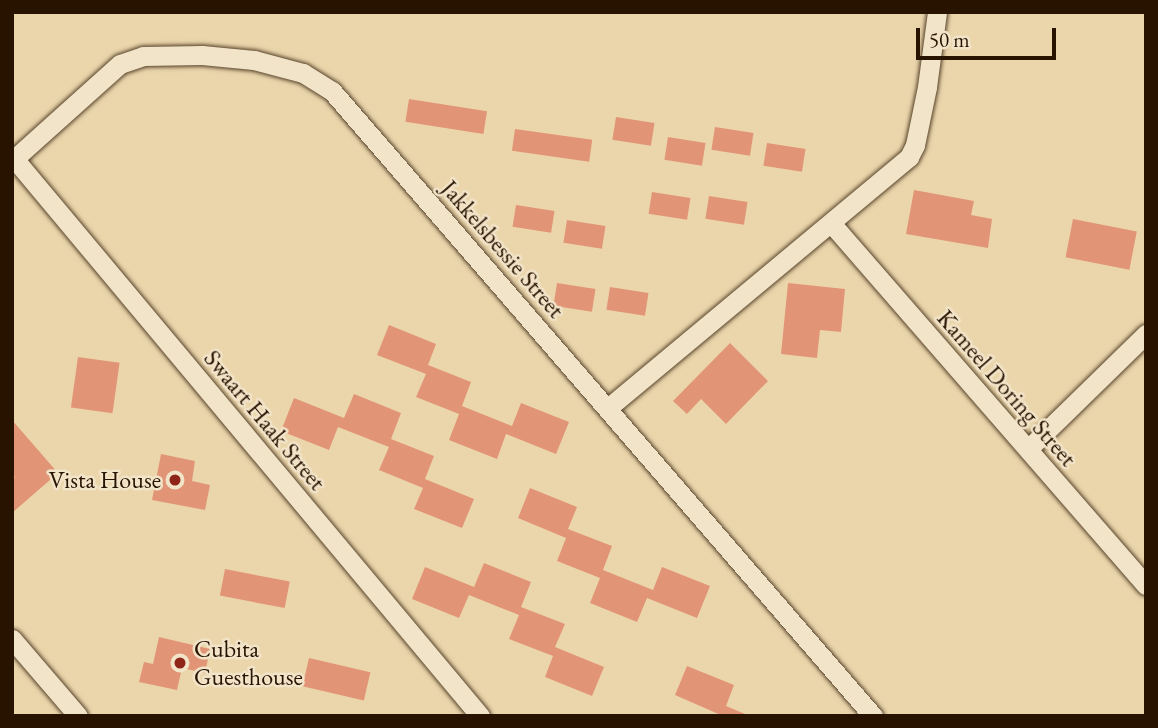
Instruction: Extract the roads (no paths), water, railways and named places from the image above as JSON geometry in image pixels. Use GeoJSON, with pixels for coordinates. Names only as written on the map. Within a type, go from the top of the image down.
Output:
{"type":"FeatureCollection","features":[{"type":"Feature","properties":{"kind":"street"},"geometry":{"type":"LineString","coordinates":[[608,407],[913,152],[927,87],[937,12]]}},
{"type":"Feature","properties":{"kind":"street","name":"Jakkelsbessie Street"},"geometry":{"type":"LineString","coordinates":[[13,158],[120,64],[143,56],[215,56],[254,60],[303,73],[332,91],[873,716]]}},
{"type":"Feature","properties":{"kind":"street","name":"Swaart Haak Street"},"geometry":{"type":"LineString","coordinates":[[13,158],[480,716]]}},
{"type":"Feature","properties":{"kind":"street","name":"Kameel Doring Street"},"geometry":{"type":"LineString","coordinates":[[831,223],[1146,585]]}},
{"type":"Feature","properties":{"kind":"street"},"geometry":{"type":"LineString","coordinates":[[1028,449],[1146,334]]}},
{"type":"Feature","properties":{"kind":"street"},"geometry":{"type":"LineString","coordinates":[[15,649],[78,716]]}},
{"type":"Feature","properties":{"kind":"place","name":"Vista House"},"geometry":{"type":"Point","coordinates":[175,480]}},
{"type":"Feature","properties":{"kind":"place","name":"Cubita Guesthouse"},"geometry":{"type":"Point","coordinates":[180,663]}}]}
